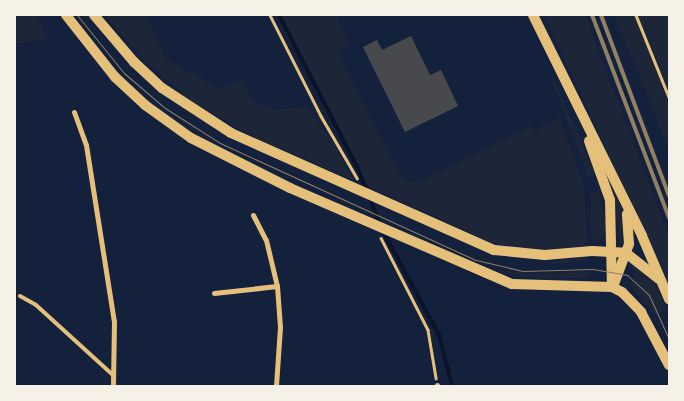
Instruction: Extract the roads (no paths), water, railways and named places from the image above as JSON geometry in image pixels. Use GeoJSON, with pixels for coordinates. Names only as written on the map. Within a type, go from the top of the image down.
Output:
{"type":"FeatureCollection","features":[{"type":"Feature","properties":{"kind":"main road"},"geometry":{"type":"LineString","coordinates":[[66,15],[115,77],[145,105],[191,138],[290,188],[512,284],[612,287],[622,292],[642,312],[669,365]]}},
{"type":"Feature","properties":{"kind":"main road"},"geometry":{"type":"LineString","coordinates":[[94,15],[134,62],[162,88],[208,119],[356,187],[406,213],[494,250],[518,254],[611,250],[626,252],[659,279]]}},
{"type":"Feature","properties":{"kind":"main road"},"geometry":{"type":"LineString","coordinates":[[533,15],[583,120],[610,170],[626,208],[642,236],[669,299]]}},
{"type":"Feature","properties":{"kind":"main road"},"geometry":{"type":"LineString","coordinates":[[583,120],[610,200],[612,287]]}},
{"type":"Feature","properties":{"kind":"main road"},"geometry":{"type":"LineString","coordinates":[[612,287],[626,252],[630,231],[626,208]]}},
{"type":"Feature","properties":{"kind":"street"},"geometry":{"type":"LineString","coordinates":[[74,112],[86,145],[114,321],[113,386]]}},
{"type":"Feature","properties":{"kind":"street"},"geometry":{"type":"LineString","coordinates":[[253,215],[266,240],[277,286],[280,327],[276,386]]}},
{"type":"Feature","properties":{"kind":"street"},"geometry":{"type":"LineString","coordinates":[[214,293],[277,286]]}},
{"type":"Feature","properties":{"kind":"lane"},"geometry":{"type":"LineString","coordinates":[[20,296],[36,305],[113,375]]}},
{"type":"Feature","properties":{"kind":"waterway"},"geometry":{"type":"LineString","coordinates":[[279,15],[358,169],[380,224]]}},
{"type":"Feature","properties":{"kind":"waterway"},"geometry":{"type":"LineString","coordinates":[[383,231],[439,335],[452,386]]}},
{"type":"Feature","properties":{"kind":"tram line"},"geometry":{"type":"LineString","coordinates":[[77,15],[124,73],[165,108],[220,143],[476,260],[523,271],[593,269],[627,275],[649,295],[669,339]]}},
{"type":"Feature","properties":{"kind":"railway"},"geometry":{"type":"LineString","coordinates":[[592,15],[669,218]]}},
{"type":"Feature","properties":{"kind":"railway"},"geometry":{"type":"LineString","coordinates":[[601,15],[669,196]]}}]}
